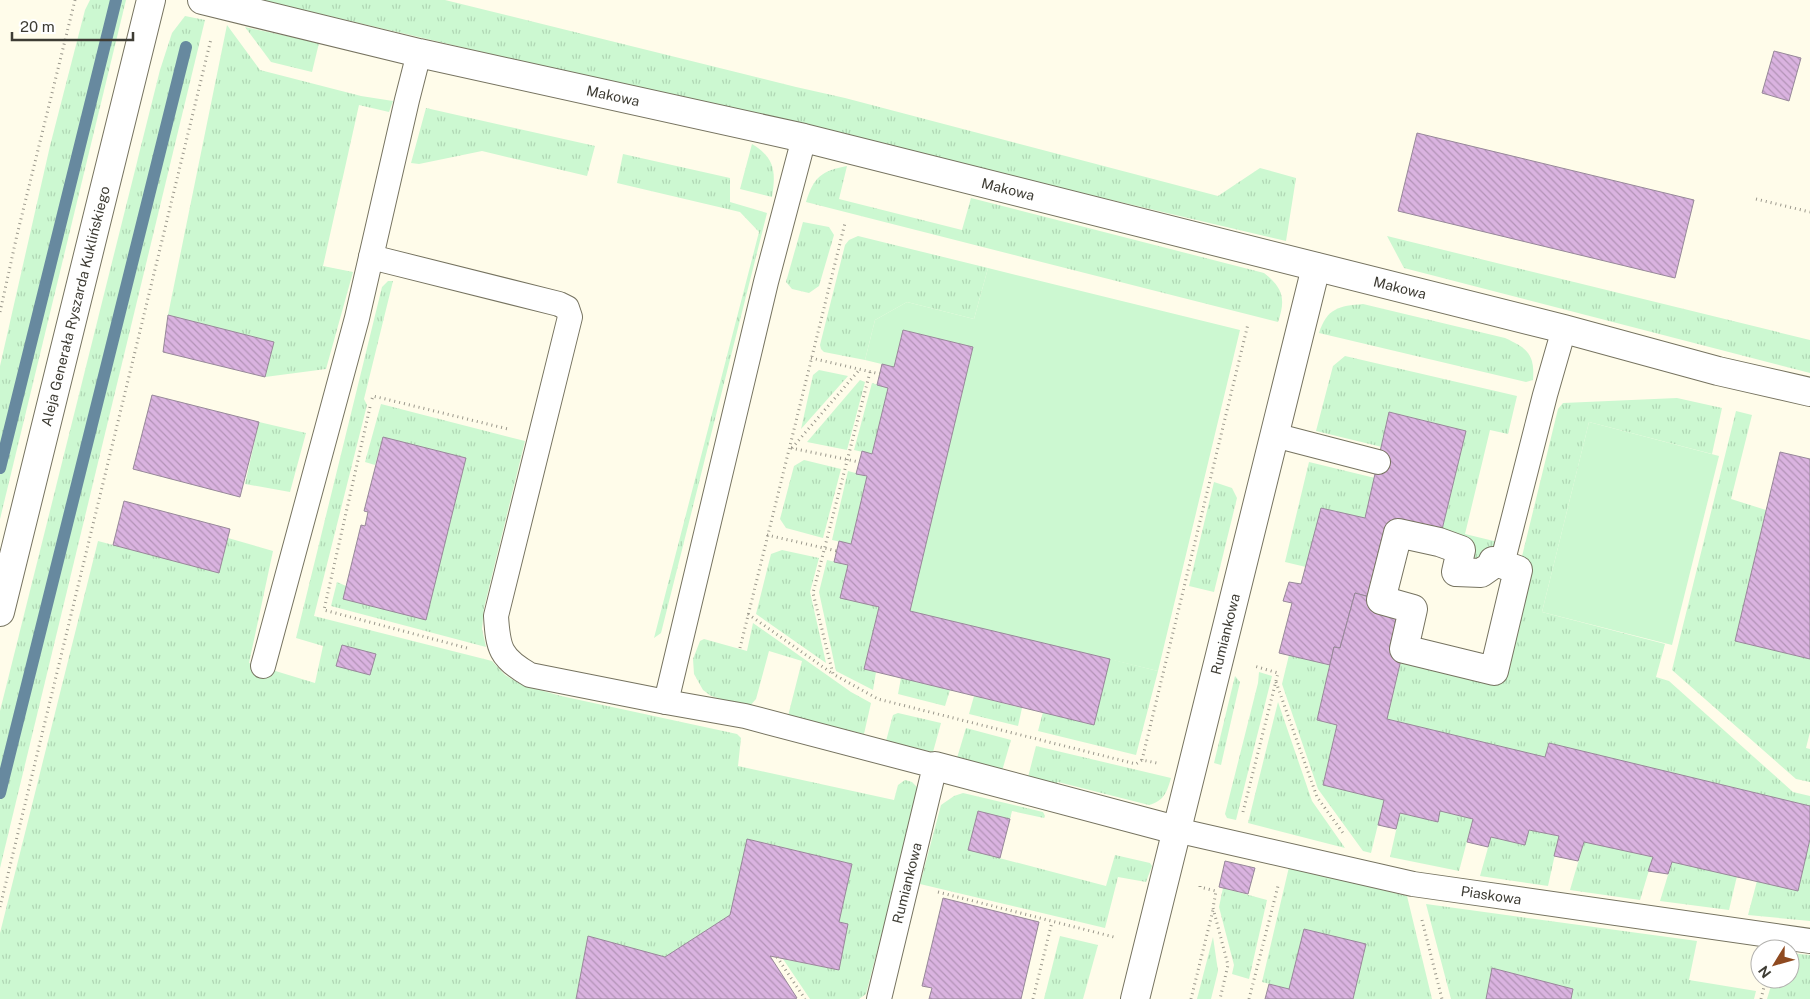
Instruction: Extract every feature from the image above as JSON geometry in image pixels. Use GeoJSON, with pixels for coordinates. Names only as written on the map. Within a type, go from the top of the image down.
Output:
{"type":"FeatureCollection","features":[{"type":"Feature","properties":{"kind":"street","name":"Aleja Generała Ryszarda Kuklińskiego"},"geometry":{"type":"LineString","coordinates":[[0,612],[151,0]]}},
{"type":"Feature","properties":{"kind":"street","name":"Makowa"},"geometry":{"type":"LineString","coordinates":[[211,2],[419,53],[804,138],[1564,329],[1718,371],[1810,392]]}},
{"type":"Feature","properties":{"kind":"street","name":"Rumiankowa"},"geometry":{"type":"LineString","coordinates":[[1135,999],[1316,267]]}},
{"type":"Feature","properties":{"kind":"street"},"geometry":{"type":"LineString","coordinates":[[1398,533],[1439,542],[1461,550],[1456,572],[1481,573],[1491,566],[1493,561],[1502,564],[1518,570],[1494,671],[1404,649],[1414,609],[1381,600],[1398,533]]}},
{"type":"Feature","properties":{"kind":"street"},"geometry":{"type":"LineString","coordinates":[[935,766],[1176,830]]}},
{"type":"Feature","properties":{"kind":"lane"},"geometry":{"type":"LineString","coordinates":[[263,666],[354,327],[419,53]]}},
{"type":"Feature","properties":{"kind":"lane"},"geometry":{"type":"LineString","coordinates":[[666,702],[764,292],[804,138]]}},
{"type":"Feature","properties":{"kind":"lane"},"geometry":{"type":"LineString","coordinates":[[371,258],[559,304],[567,308],[570,317],[496,616],[502,652],[513,666],[530,675],[745,716],[935,766]]}},
{"type":"Feature","properties":{"kind":"lane"},"geometry":{"type":"LineString","coordinates":[[1502,564],[1545,395],[1564,329]]}},
{"type":"Feature","properties":{"kind":"lane"},"geometry":{"type":"LineString","coordinates":[[1274,435],[1378,462]]}},
{"type":"Feature","properties":{"kind":"lane","name":"Rumiankowa"},"geometry":{"type":"LineString","coordinates":[[879,999],[935,766]]}},
{"type":"Feature","properties":{"kind":"lane","name":"Piaskowa"},"geometry":{"type":"LineString","coordinates":[[1176,830],[1413,884],[1810,941]]}},
{"type":"Feature","properties":{"kind":"path"},"geometry":{"type":"LineString","coordinates":[[0,312],[75,0]]}},
{"type":"Feature","properties":{"kind":"path"},"geometry":{"type":"LineString","coordinates":[[0,908],[211,2]]}},
{"type":"Feature","properties":{"kind":"path"},"geometry":{"type":"LineString","coordinates":[[1756,199],[1810,212]]}},
{"type":"Feature","properties":{"kind":"path"},"geometry":{"type":"LineString","coordinates":[[740,648],[845,224]]}},
{"type":"Feature","properties":{"kind":"path"},"geometry":{"type":"LineString","coordinates":[[748,614],[833,674],[878,699],[1136,764],[1142,760],[1248,324]]}},
{"type":"Feature","properties":{"kind":"path"},"geometry":{"type":"LineString","coordinates":[[811,358],[880,374]]}},
{"type":"Feature","properties":{"kind":"path"},"geometry":{"type":"LineString","coordinates":[[790,448],[860,369]]}},
{"type":"Feature","properties":{"kind":"path"},"geometry":{"type":"LineString","coordinates":[[833,674],[813,593],[870,372]]}},
{"type":"Feature","properties":{"kind":"path"},"geometry":{"type":"LineString","coordinates":[[502,652],[489,654],[324,610],[373,396],[540,436]]}},
{"type":"Feature","properties":{"kind":"path"},"geometry":{"type":"LineString","coordinates":[[790,448],[859,462]]}},
{"type":"Feature","properties":{"kind":"path"},"geometry":{"type":"LineString","coordinates":[[767,535],[836,551]]}},
{"type":"Feature","properties":{"kind":"path"},"geometry":{"type":"LineString","coordinates":[[1242,818],[1278,673],[1245,664]]}},
{"type":"Feature","properties":{"kind":"path"},"geometry":{"type":"LineString","coordinates":[[1276,682],[1317,797],[1344,835]]}},
{"type":"Feature","properties":{"kind":"path"},"geometry":{"type":"LineString","coordinates":[[1142,760],[1190,771]]}},
{"type":"Feature","properties":{"kind":"path"},"geometry":{"type":"LineString","coordinates":[[1249,999],[1286,854]]}},
{"type":"Feature","properties":{"kind":"path"},"geometry":{"type":"LineString","coordinates":[[906,884],[1148,946]]}},
{"type":"Feature","properties":{"kind":"path"},"geometry":{"type":"LineString","coordinates":[[1413,884],[1442,999]]}},
{"type":"Feature","properties":{"kind":"path"},"geometry":{"type":"LineString","coordinates":[[1191,999],[1213,908]]}},
{"type":"Feature","properties":{"kind":"path"},"geometry":{"type":"LineString","coordinates":[[1033,999],[1052,922]]}},
{"type":"Feature","properties":{"kind":"path"},"geometry":{"type":"LineString","coordinates":[[777,957],[805,999]]}},
{"type":"Feature","properties":{"kind":"green space"},"geometry":{"type":"Polygon","coordinates":[[[90,0],[126,0],[0,519],[0,366],[50,146],[85,10],[90,0]]]}},
{"type":"Feature","properties":{"kind":"green space"},"geometry":{"type":"Polygon","coordinates":[[[261,0],[445,0],[845,98],[1218,196],[1260,168],[1296,178],[1286,241],[261,0]]]}},
{"type":"Feature","properties":{"kind":"green space"},"geometry":{"type":"Polygon","coordinates":[[[185,16],[205,20],[0,868],[0,711],[160,70],[172,33],[185,16]]]}},
{"type":"Feature","properties":{"kind":"green space"},"geometry":{"type":"Polygon","coordinates":[[[227,25],[260,70],[361,96],[393,101],[389,112],[359,105],[323,266],[353,272],[326,369],[265,377],[274,342],[168,315],[227,25]]]}},
{"type":"Feature","properties":{"kind":"green space"},"geometry":{"type":"Polygon","coordinates":[[[245,27],[319,43],[312,72],[271,62],[245,27]]]}},
{"type":"Feature","properties":{"kind":"green space"},"geometry":{"type":"Polygon","coordinates":[[[426,108],[595,146],[587,176],[482,151],[419,164],[411,163],[426,108]]]}},
{"type":"Feature","properties":{"kind":"green space"},"geometry":{"type":"Polygon","coordinates":[[[752,144],[760,149],[772,166],[774,180],[772,197],[740,189],[752,144]]]}},
{"type":"Feature","properties":{"kind":"green space"},"geometry":{"type":"Polygon","coordinates":[[[623,154],[730,178],[730,202],[767,213],[661,633],[654,638],[759,232],[740,212],[617,183],[623,154]]]}},
{"type":"Feature","properties":{"kind":"green space"},"geometry":{"type":"Polygon","coordinates":[[[847,166],[839,199],[962,230],[971,198],[1264,273],[1275,284],[1281,294],[1282,307],[1278,322],[806,202],[812,187],[820,176],[831,170],[847,166]]]}},
{"type":"Feature","properties":{"kind":"green space"},"geometry":{"type":"Polygon","coordinates":[[[803,222],[829,227],[834,235],[819,286],[809,293],[792,289],[786,282],[803,222]]]}},
{"type":"Feature","properties":{"kind":"green space"},"geometry":{"type":"Polygon","coordinates":[[[858,236],[988,268],[974,319],[907,302],[875,320],[865,360],[824,352],[820,345],[845,245],[849,240],[858,236]]]}},
{"type":"Feature","properties":{"kind":"green space"},"geometry":{"type":"Polygon","coordinates":[[[1387,236],[1810,340],[1810,373],[1404,268],[1387,236]]]}},
{"type":"Feature","properties":{"kind":"green space"},"geometry":{"type":"Polygon","coordinates":[[[988,268],[1240,330],[1158,671],[910,611],[973,347],[903,330],[894,367],[865,360],[875,320],[907,302],[974,319],[988,268]]]}},
{"type":"Feature","properties":{"kind":"green space"},"geometry":{"type":"Polygon","coordinates":[[[388,281],[393,281],[364,399],[367,405],[314,616],[492,661],[505,675],[522,685],[561,696],[737,734],[741,738],[738,766],[894,800],[898,785],[905,780],[912,782],[917,787],[917,797],[866,994],[859,999],[810,999],[783,959],[839,970],[848,925],[839,922],[852,864],[748,839],[730,915],[665,957],[588,936],[576,999],[0,999],[0,933],[98,541],[219,573],[228,538],[273,551],[249,663],[315,683],[323,646],[296,638],[382,287],[388,281]]]}},
{"type":"Feature","properties":{"kind":"green space"},"geometry":{"type":"Polygon","coordinates":[[[1363,304],[1505,338],[1519,345],[1528,353],[1533,364],[1533,380],[1526,382],[1319,333],[1330,313],[1341,307],[1363,304]]]}},
{"type":"Feature","properties":{"kind":"green space"},"geometry":{"type":"Polygon","coordinates":[[[1345,356],[1517,396],[1508,434],[1490,430],[1465,534],[1498,542],[1481,573],[1439,542],[1466,431],[1390,412],[1382,447],[1316,431],[1333,366],[1345,356]]]}},
{"type":"Feature","properties":{"kind":"green space"},"geometry":{"type":"Polygon","coordinates":[[[819,370],[848,376],[801,429],[813,375],[819,370]]]}},
{"type":"Feature","properties":{"kind":"green space"},"geometry":{"type":"Polygon","coordinates":[[[860,380],[865,382],[847,450],[807,442],[860,380]]]}},
{"type":"Feature","properties":{"kind":"green space"},"geometry":{"type":"Polygon","coordinates":[[[872,383],[888,388],[872,454],[854,450],[872,383]]]}},
{"type":"Feature","properties":{"kind":"green space"},"geometry":{"type":"Polygon","coordinates":[[[1677,398],[1722,408],[1712,454],[1589,422],[1542,612],[1665,644],[1656,677],[1669,681],[1793,792],[1810,796],[1810,806],[1549,743],[1545,757],[1387,719],[1404,649],[1494,671],[1558,409],[1563,403],[1677,398]]]}},
{"type":"Feature","properties":{"kind":"green space"},"geometry":{"type":"Polygon","coordinates":[[[381,404],[525,441],[484,608],[482,629],[486,647],[331,606],[337,582],[346,586],[343,599],[426,619],[466,458],[383,437],[375,465],[365,462],[381,404]]]}},
{"type":"Feature","properties":{"kind":"green space"},"geometry":{"type":"Polygon","coordinates":[[[1736,411],[1752,415],[1731,499],[1766,510],[1735,641],[1810,659],[1810,732],[1806,748],[1810,749],[1810,782],[1796,779],[1672,670],[1736,411]]]}},
{"type":"Feature","properties":{"kind":"green space"},"geometry":{"type":"Polygon","coordinates":[[[259,422],[306,433],[290,492],[245,484],[259,422]]]}},
{"type":"Feature","properties":{"kind":"green space"},"geometry":{"type":"Polygon","coordinates":[[[1589,422],[1719,456],[1672,645],[1542,612],[1589,422]]]}},
{"type":"Feature","properties":{"kind":"green space"},"geometry":{"type":"Polygon","coordinates":[[[804,460],[841,469],[823,538],[786,528],[780,519],[794,466],[804,460]]]}},
{"type":"Feature","properties":{"kind":"green space"},"geometry":{"type":"Polygon","coordinates":[[[1309,462],[1375,478],[1365,518],[1321,508],[1306,567],[1285,562],[1309,462]]]}},
{"type":"Feature","properties":{"kind":"green space"},"geometry":{"type":"Polygon","coordinates":[[[848,471],[867,476],[851,544],[832,540],[848,471]]]}},
{"type":"Feature","properties":{"kind":"green space"},"geometry":{"type":"Polygon","coordinates":[[[1214,482],[1232,488],[1237,498],[1214,592],[1189,586],[1214,482]]]}},
{"type":"Feature","properties":{"kind":"green space"},"geometry":{"type":"Polygon","coordinates":[[[782,550],[819,558],[810,592],[826,663],[756,614],[771,554],[782,550]]]}},
{"type":"Feature","properties":{"kind":"green space"},"geometry":{"type":"Polygon","coordinates":[[[827,560],[848,565],[840,598],[879,607],[864,668],[876,672],[873,690],[836,671],[819,592],[827,560]]]}},
{"type":"Feature","properties":{"kind":"green space"},"geometry":{"type":"Polygon","coordinates":[[[753,623],[851,692],[871,703],[864,734],[788,716],[802,661],[769,651],[756,699],[749,707],[711,696],[703,690],[694,674],[693,659],[700,641],[704,639],[747,651],[753,623]]]}},
{"type":"Feature","properties":{"kind":"green space"},"geometry":{"type":"Polygon","coordinates":[[[1289,655],[1330,665],[1317,720],[1337,725],[1323,785],[1384,800],[1371,853],[1363,851],[1318,789],[1282,684],[1289,655]]]}},
{"type":"Feature","properties":{"kind":"green space"},"geometry":{"type":"Polygon","coordinates":[[[1110,659],[1158,671],[1136,755],[1038,731],[1043,712],[1094,725],[1110,659]]]}},
{"type":"Feature","properties":{"kind":"green space"},"geometry":{"type":"Polygon","coordinates":[[[1259,672],[1272,676],[1236,820],[1227,818],[1225,814],[1258,683],[1259,672]]]}},
{"type":"Feature","properties":{"kind":"green space"},"geometry":{"type":"Polygon","coordinates":[[[1235,676],[1240,682],[1221,765],[1214,763],[1235,676]]]}},
{"type":"Feature","properties":{"kind":"green space"},"geometry":{"type":"Polygon","coordinates":[[[901,678],[950,690],[945,706],[898,694],[901,678]]]}},
{"type":"Feature","properties":{"kind":"green space"},"geometry":{"type":"Polygon","coordinates":[[[974,696],[1022,708],[1018,726],[969,714],[974,696]]]}},
{"type":"Feature","properties":{"kind":"green space"},"geometry":{"type":"Polygon","coordinates":[[[1278,702],[1312,801],[1345,848],[1248,823],[1278,702]]]}},
{"type":"Feature","properties":{"kind":"green space"},"geometry":{"type":"Polygon","coordinates":[[[898,713],[941,723],[933,752],[886,741],[893,715],[898,713]]]}},
{"type":"Feature","properties":{"kind":"green space"},"geometry":{"type":"Polygon","coordinates":[[[966,728],[1011,740],[1002,771],[957,758],[966,728]]]}},
{"type":"Feature","properties":{"kind":"green space"},"geometry":{"type":"Polygon","coordinates":[[[1036,746],[1171,778],[1164,795],[1158,801],[1149,805],[1058,782],[1048,790],[1026,785],[1036,746]]]}},
{"type":"Feature","properties":{"kind":"green space"},"geometry":{"type":"Polygon","coordinates":[[[963,793],[1043,812],[1045,816],[1044,818],[1012,811],[1010,819],[978,811],[969,850],[1106,886],[1115,855],[1150,863],[1152,866],[1146,882],[1118,877],[1105,928],[920,884],[941,805],[954,796],[963,793]]]}},
{"type":"Feature","properties":{"kind":"green space"},"geometry":{"type":"Polygon","coordinates":[[[1440,811],[1473,819],[1459,871],[1390,857],[1400,813],[1437,822],[1440,811]]]}},
{"type":"Feature","properties":{"kind":"green space"},"geometry":{"type":"Polygon","coordinates":[[[1529,830],[1559,836],[1548,886],[1480,876],[1491,837],[1524,845],[1529,830]]]}},
{"type":"Feature","properties":{"kind":"green space"},"geometry":{"type":"Polygon","coordinates":[[[1810,839],[1810,921],[1748,915],[1757,881],[1798,891],[1810,839]]]}},
{"type":"Feature","properties":{"kind":"green space"},"geometry":{"type":"Polygon","coordinates":[[[1584,842],[1653,857],[1640,900],[1570,890],[1584,842]]]}},
{"type":"Feature","properties":{"kind":"green space"},"geometry":{"type":"Polygon","coordinates":[[[1672,862],[1737,876],[1729,910],[1660,901],[1672,862]]]}},
{"type":"Feature","properties":{"kind":"green space"},"geometry":{"type":"Polygon","coordinates":[[[1289,867],[1407,896],[1432,999],[1353,999],[1366,944],[1304,929],[1289,989],[1262,982],[1289,867]]]}},
{"type":"Feature","properties":{"kind":"green space"},"geometry":{"type":"Polygon","coordinates":[[[1223,888],[1267,900],[1249,979],[1232,974],[1234,965],[1219,907],[1223,888]]]}},
{"type":"Feature","properties":{"kind":"green space"},"geometry":{"type":"Polygon","coordinates":[[[1426,904],[1697,941],[1689,980],[1756,991],[1754,999],[1571,999],[1573,989],[1493,968],[1486,999],[1451,999],[1426,904]]]}},
{"type":"Feature","properties":{"kind":"green space"},"geometry":{"type":"Polygon","coordinates":[[[1060,936],[1098,945],[1083,999],[1044,999],[1060,936]]]}},
{"type":"Feature","properties":{"kind":"green space"},"geometry":{"type":"Polygon","coordinates":[[[1213,937],[1218,971],[1211,999],[1197,999],[1213,937]]]}},
{"type":"Feature","properties":{"kind":"green space"},"geometry":{"type":"Polygon","coordinates":[[[1800,954],[1810,955],[1810,999],[1767,999],[1770,989],[1800,989],[1800,954]]]}},
{"type":"Feature","properties":{"kind":"building"},"geometry":{"type":"Polygon","coordinates":[[[1774,51],[1801,58],[1789,101],[1762,93],[1774,51]]]}},
{"type":"Feature","properties":{"kind":"building"},"geometry":{"type":"Polygon","coordinates":[[[1417,133],[1694,200],[1675,278],[1398,211],[1417,133]]]}},
{"type":"Feature","properties":{"kind":"building"},"geometry":{"type":"Polygon","coordinates":[[[168,315],[274,342],[265,377],[163,352],[168,315]]]}},
{"type":"Feature","properties":{"kind":"building"},"geometry":{"type":"Polygon","coordinates":[[[903,330],[973,347],[910,611],[1110,659],[1094,725],[864,669],[879,607],[840,598],[848,565],[834,562],[839,541],[851,544],[867,476],[856,474],[862,451],[872,454],[888,388],[877,385],[882,364],[894,367],[903,330]]]}},
{"type":"Feature","properties":{"kind":"building"},"geometry":{"type":"Polygon","coordinates":[[[152,395],[259,422],[240,497],[133,469],[152,395]]]}},
{"type":"Feature","properties":{"kind":"building"},"geometry":{"type":"Polygon","coordinates":[[[1389,412],[1466,431],[1439,542],[1398,533],[1381,600],[1355,593],[1340,648],[1334,647],[1330,665],[1279,653],[1292,603],[1283,601],[1289,582],[1301,584],[1321,508],[1365,518],[1389,412]]]}},
{"type":"Feature","properties":{"kind":"building"},"geometry":{"type":"Polygon","coordinates":[[[383,437],[466,458],[426,620],[343,599],[361,525],[365,526],[368,512],[364,511],[383,437]]]}},
{"type":"Feature","properties":{"kind":"building"},"geometry":{"type":"Polygon","coordinates":[[[1780,452],[1810,459],[1810,659],[1735,641],[1780,452]]]}},
{"type":"Feature","properties":{"kind":"building"},"geometry":{"type":"Polygon","coordinates":[[[124,501],[230,529],[219,573],[113,545],[124,501]]]}},
{"type":"Feature","properties":{"kind":"building"},"geometry":{"type":"Polygon","coordinates":[[[1355,593],[1413,609],[1387,719],[1545,757],[1549,743],[1810,806],[1810,839],[1798,891],[1672,862],[1668,874],[1648,871],[1653,857],[1584,842],[1578,861],[1554,856],[1559,836],[1529,830],[1525,845],[1491,837],[1488,847],[1467,842],[1473,819],[1440,811],[1438,822],[1400,813],[1396,829],[1378,825],[1384,800],[1323,785],[1337,725],[1317,720],[1334,647],[1340,648],[1355,593]]]}},
{"type":"Feature","properties":{"kind":"building"},"geometry":{"type":"Polygon","coordinates":[[[342,645],[376,654],[370,675],[336,666],[342,645]]]}},
{"type":"Feature","properties":{"kind":"building"},"geometry":{"type":"Polygon","coordinates":[[[978,811],[1010,819],[1000,858],[968,850],[978,811]]]}},
{"type":"Feature","properties":{"kind":"building"},"geometry":{"type":"Polygon","coordinates":[[[747,839],[852,864],[839,922],[848,924],[839,970],[770,956],[797,998],[795,999],[576,999],[588,936],[665,957],[730,915],[747,839]]]}},
{"type":"Feature","properties":{"kind":"building"},"geometry":{"type":"Polygon","coordinates":[[[1225,861],[1255,868],[1248,894],[1219,887],[1225,861]]]}},
{"type":"Feature","properties":{"kind":"building"},"geometry":{"type":"Polygon","coordinates":[[[943,898],[1039,922],[1021,999],[929,999],[932,988],[922,986],[943,898]]]}},
{"type":"Feature","properties":{"kind":"building"},"geometry":{"type":"Polygon","coordinates":[[[1304,929],[1366,944],[1353,999],[1265,999],[1269,984],[1289,989],[1304,929]]]}},
{"type":"Feature","properties":{"kind":"building"},"geometry":{"type":"Polygon","coordinates":[[[1492,968],[1573,989],[1571,999],[1486,999],[1492,968]]]}},
{"type":"Feature","properties":{"kind":"waterway"},"geometry":{"type":"LineString","coordinates":[[0,468],[116,0]]}},
{"type":"Feature","properties":{"kind":"waterway"},"geometry":{"type":"LineString","coordinates":[[0,793],[186,47]]}}]}
